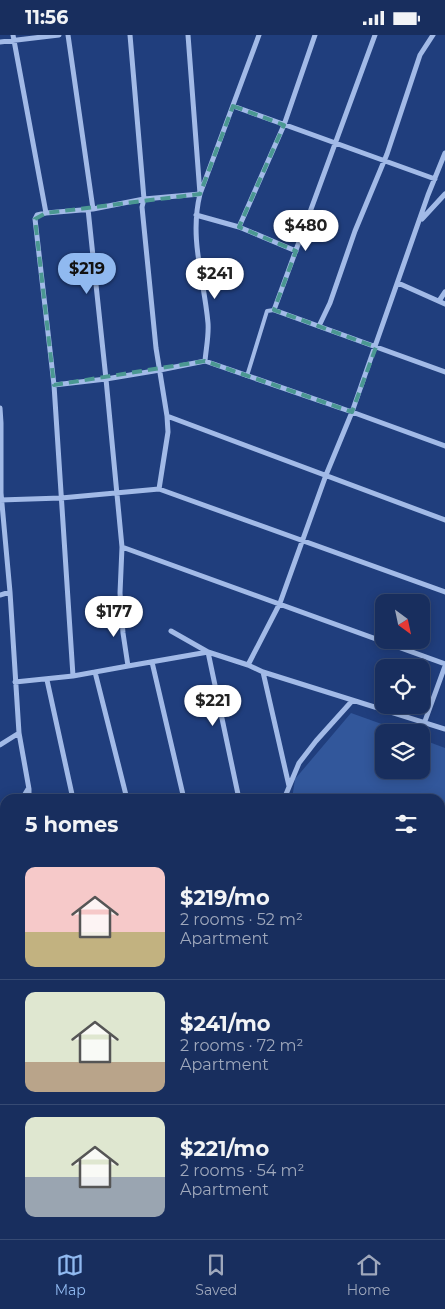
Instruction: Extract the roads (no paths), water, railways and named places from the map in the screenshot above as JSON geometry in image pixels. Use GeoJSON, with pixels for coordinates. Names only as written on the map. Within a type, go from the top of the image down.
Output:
{"type":"FeatureCollection","features":[{"type":"Feature","properties":{"kind":"street"},"geometry":{"type":"LineString","coordinates":[[0,42],[14,38],[59,35]]}},
{"type":"Feature","properties":{"kind":"street"},"geometry":{"type":"LineString","coordinates":[[68,35],[91,209],[122,547],[120,593],[128,667]]}},
{"type":"Feature","properties":{"kind":"street"},"geometry":{"type":"LineString","coordinates":[[130,35],[144,199],[142,207],[168,432],[159,489]]}},
{"type":"Feature","properties":{"kind":"street"},"geometry":{"type":"LineString","coordinates":[[188,35],[200,194]]}},
{"type":"Feature","properties":{"kind":"street"},"geometry":{"type":"LineString","coordinates":[[205,361],[208,325],[202,277],[196,251],[196,210],[200,194],[258,35]]}},
{"type":"Feature","properties":{"kind":"street"},"geometry":{"type":"LineString","coordinates":[[239,227],[284,125],[315,35]]}},
{"type":"Feature","properties":{"kind":"street"},"geometry":{"type":"LineString","coordinates":[[375,35],[274,310],[445,372]]}},
{"type":"Feature","properties":{"kind":"street"},"geometry":{"type":"LineString","coordinates":[[319,326],[330,303],[355,231],[384,161],[420,55],[433,35]]}},
{"type":"Feature","properties":{"kind":"street"},"geometry":{"type":"LineString","coordinates":[[14,38],[46,213]]}},
{"type":"Feature","properties":{"kind":"street"},"geometry":{"type":"LineString","coordinates":[[233,107],[435,179]]}},
{"type":"Feature","properties":{"kind":"street"},"geometry":{"type":"LineString","coordinates":[[248,665],[280,603],[326,475],[376,347],[445,153]]}},
{"type":"Feature","properties":{"kind":"street"},"geometry":{"type":"LineString","coordinates":[[73,676],[54,385],[36,219],[38,215],[46,213],[91,209],[144,199],[200,194]]}},
{"type":"Feature","properties":{"kind":"street"},"geometry":{"type":"LineString","coordinates":[[419,222],[445,194]]}},
{"type":"Feature","properties":{"kind":"street"},"geometry":{"type":"LineString","coordinates":[[196,215],[239,227],[296,251]]}},
{"type":"Feature","properties":{"kind":"street"},"geometry":{"type":"LineString","coordinates":[[398,283],[445,304]]}},
{"type":"Feature","properties":{"kind":"street"},"geometry":{"type":"LineString","coordinates":[[439,301],[445,292]]}},
{"type":"Feature","properties":{"kind":"street"},"geometry":{"type":"LineString","coordinates":[[54,385],[106,379],[205,361],[445,446]]}},
{"type":"Feature","properties":{"kind":"street"},"geometry":{"type":"LineString","coordinates":[[0,409],[2,423],[1,500],[10,592],[19,733],[29,794]]}},
{"type":"Feature","properties":{"kind":"street"},"geometry":{"type":"LineString","coordinates":[[166,416],[445,520]]}},
{"type":"Feature","properties":{"kind":"street"},"geometry":{"type":"LineString","coordinates":[[1,500],[61,498],[159,489],[445,592]]}},
{"type":"Feature","properties":{"kind":"street"},"geometry":{"type":"LineString","coordinates":[[122,547],[280,603],[445,665],[425,721]]}},
{"type":"Feature","properties":{"kind":"street"},"geometry":{"type":"LineString","coordinates":[[0,595],[10,592]]}},
{"type":"Feature","properties":{"kind":"street"},"geometry":{"type":"LineString","coordinates":[[171,631],[208,652],[263,672],[352,701],[425,721],[445,729]]}},
{"type":"Feature","properties":{"kind":"street"},"geometry":{"type":"LineString","coordinates":[[15,682],[73,676],[208,652]]}},
{"type":"Feature","properties":{"kind":"street"},"geometry":{"type":"LineString","coordinates":[[208,652],[238,794]]}},
{"type":"Feature","properties":{"kind":"street"},"geometry":{"type":"LineString","coordinates":[[152,661],[183,794]]}},
{"type":"Feature","properties":{"kind":"street"},"geometry":{"type":"LineString","coordinates":[[95,672],[126,794]]}},
{"type":"Feature","properties":{"kind":"street"},"geometry":{"type":"LineString","coordinates":[[263,672],[289,787]]}},
{"type":"Feature","properties":{"kind":"street"},"geometry":{"type":"LineString","coordinates":[[47,680],[72,794]]}},
{"type":"Feature","properties":{"kind":"street"},"geometry":{"type":"LineString","coordinates":[[286,794],[299,763],[352,701]]}},
{"type":"Feature","properties":{"kind":"street"},"geometry":{"type":"LineString","coordinates":[[0,745],[19,733]]}},
{"type":"Feature","properties":{"kind":"street"},"geometry":{"type":"LineString","coordinates":[[26,794],[29,789]]}},
{"type":"Feature","properties":{"kind":"lane"},"geometry":{"type":"LineString","coordinates":[[247,376],[267,311],[274,310]]}}]}
